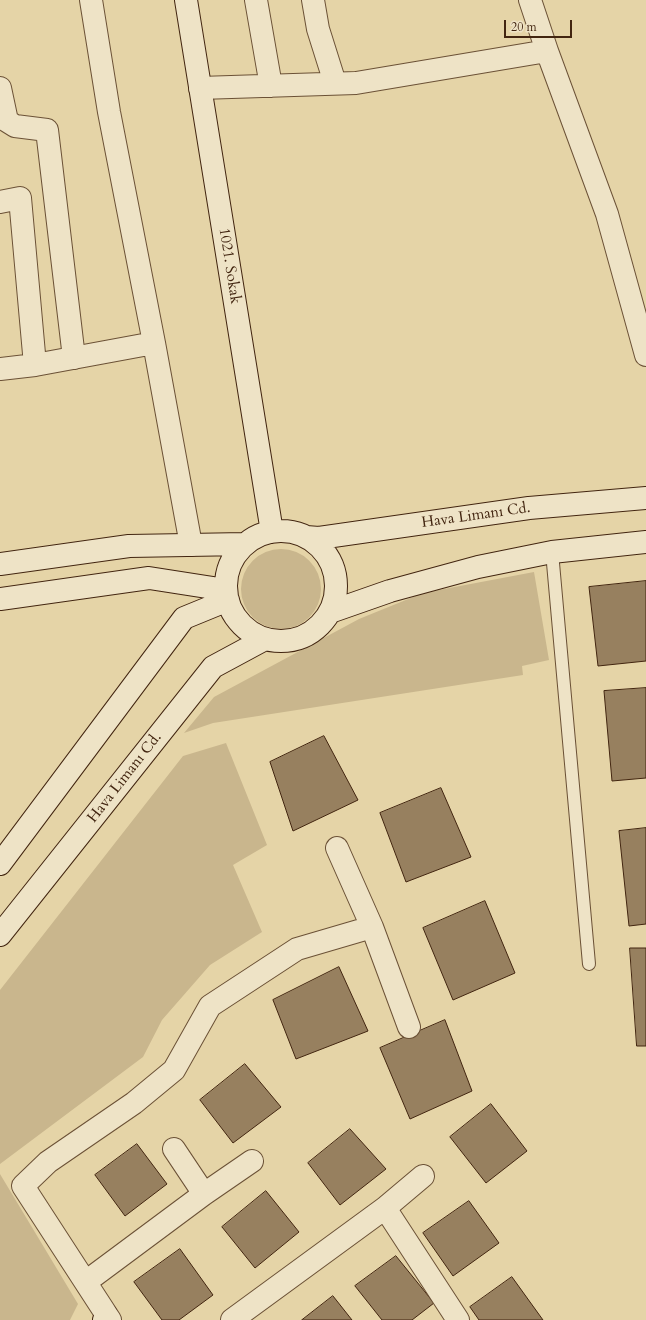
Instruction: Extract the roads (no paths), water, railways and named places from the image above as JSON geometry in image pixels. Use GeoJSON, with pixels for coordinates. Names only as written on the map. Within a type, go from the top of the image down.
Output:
{"type":"FeatureCollection","features":[{"type":"Feature","properties":{"kind":"street"},"geometry":{"type":"LineString","coordinates":[[90,0],[109,112],[154,343],[191,546]]}},
{"type":"Feature","properties":{"kind":"street","name":"1021. Sokak"},"geometry":{"type":"LineString","coordinates":[[186,0],[272,532]]}},
{"type":"Feature","properties":{"kind":"street"},"geometry":{"type":"LineString","coordinates":[[256,0],[271,86]]}},
{"type":"Feature","properties":{"kind":"street"},"geometry":{"type":"LineString","coordinates":[[313,0],[318,29],[335,83]]}},
{"type":"Feature","properties":{"kind":"street"},"geometry":{"type":"LineString","coordinates":[[530,0],[547,51],[607,214],[646,355]]}},
{"type":"Feature","properties":{"kind":"street"},"geometry":{"type":"LineString","coordinates":[[200,88],[356,83],[547,51]]}},
{"type":"Feature","properties":{"kind":"street"},"geometry":{"type":"LineString","coordinates":[[1,98],[7,121],[15,126],[47,130],[74,358]]}},
{"type":"Feature","properties":{"kind":"street"},"geometry":{"type":"LineString","coordinates":[[0,202],[20,198],[35,365]]}},
{"type":"Feature","properties":{"kind":"street"},"geometry":{"type":"LineString","coordinates":[[0,369],[35,365],[154,343]]}},
{"type":"Feature","properties":{"kind":"street","name":"Hava Limanı Cd."},"geometry":{"type":"LineString","coordinates":[[306,537],[318,538],[529,508],[646,498]]}},
{"type":"Feature","properties":{"kind":"street"},"geometry":{"type":"LineString","coordinates":[[289,531],[306,537],[321,547],[328,557],[336,578],[336,596],[330,612],[318,627],[302,637],[284,641],[265,639],[248,630],[236,617],[227,595],[228,573],[234,557],[245,544],[257,536],[272,532],[289,531]]}},
{"type":"Feature","properties":{"kind":"street"},"geometry":{"type":"LineString","coordinates":[[330,612],[390,591],[478,567],[552,552],[646,542]]}},
{"type":"Feature","properties":{"kind":"street"},"geometry":{"type":"LineString","coordinates":[[0,564],[129,546],[245,544]]}},
{"type":"Feature","properties":{"kind":"street"},"geometry":{"type":"LineString","coordinates":[[0,599],[149,578],[227,595]]}},
{"type":"Feature","properties":{"kind":"street"},"geometry":{"type":"LineString","coordinates":[[0,864],[184,618],[227,595]]}},
{"type":"Feature","properties":{"kind":"street","name":"Hava Limanı Cd."},"geometry":{"type":"LineString","coordinates":[[0,935],[213,667],[265,639]]}},
{"type":"Feature","properties":{"kind":"street"},"geometry":{"type":"LineString","coordinates":[[337,848],[372,927],[410,1027]]}},
{"type":"Feature","properties":{"kind":"street"},"geometry":{"type":"LineString","coordinates":[[107,1318],[87,1281],[23,1186],[48,1162],[134,1102],[174,1070],[210,1006],[297,949],[372,927]]}},
{"type":"Feature","properties":{"kind":"street"},"geometry":{"type":"LineString","coordinates":[[174,1148],[204,1194]]}},
{"type":"Feature","properties":{"kind":"street"},"geometry":{"type":"LineString","coordinates":[[87,1281],[204,1194],[252,1161]]}},
{"type":"Feature","properties":{"kind":"street"},"geometry":{"type":"LineString","coordinates":[[232,1320],[385,1208],[423,1176]]}},
{"type":"Feature","properties":{"kind":"street"},"geometry":{"type":"LineString","coordinates":[[385,1208],[458,1320]]}},
{"type":"Feature","properties":{"kind":"lane"},"geometry":{"type":"LineString","coordinates":[[552,552],[589,964]]}}]}
